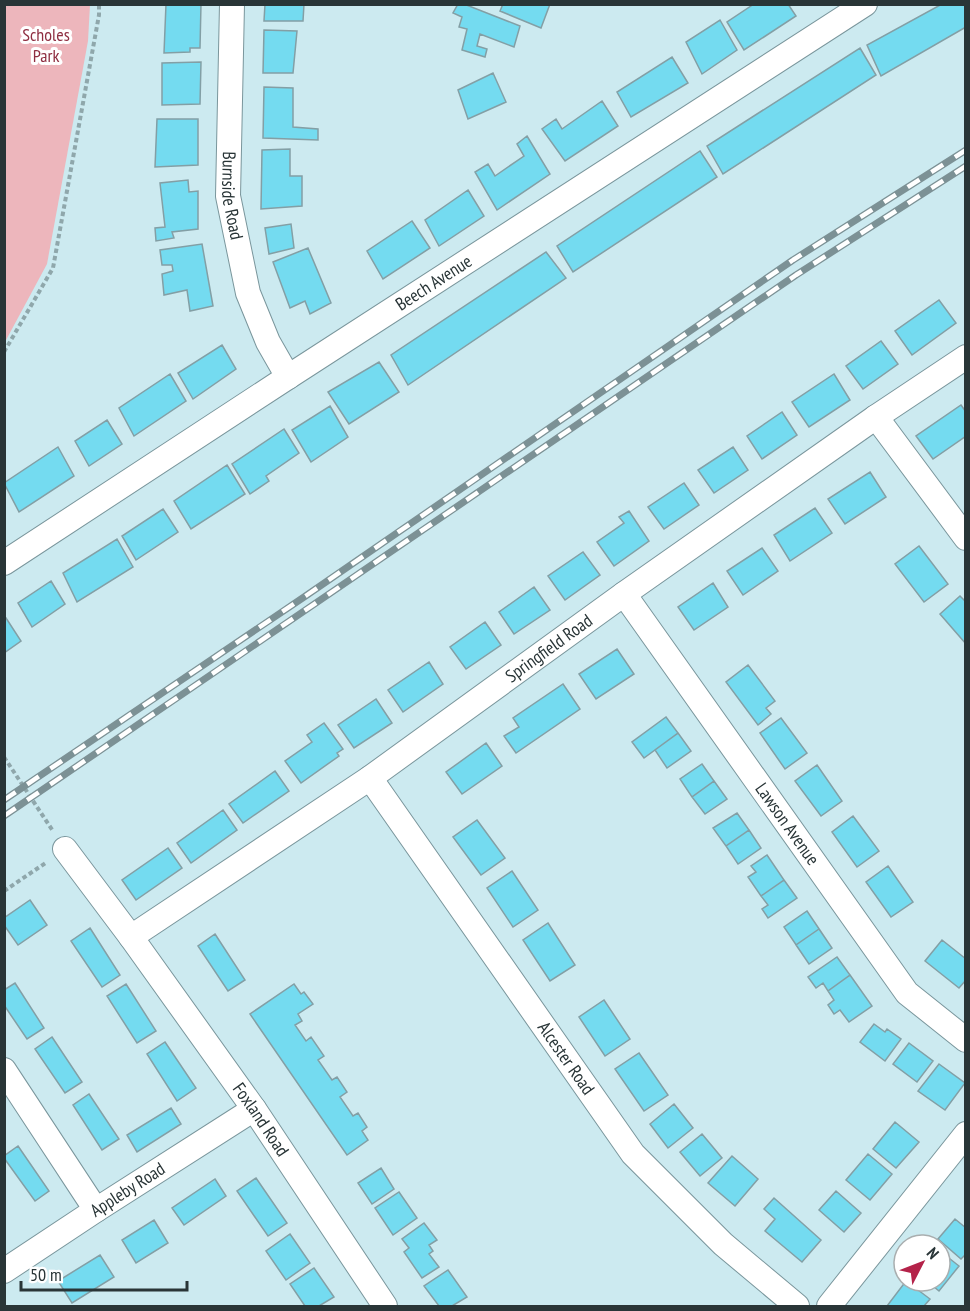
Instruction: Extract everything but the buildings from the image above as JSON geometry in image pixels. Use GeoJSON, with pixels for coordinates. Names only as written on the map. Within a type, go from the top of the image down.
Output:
{"type":"FeatureCollection","features":[{"type":"Feature","properties":{"kind":"street","name":"Burnside Road"},"geometry":{"type":"LineString","coordinates":[[232,4],[228,196],[248,293],[268,342],[288,377]]}},
{"type":"Feature","properties":{"kind":"street","name":"Beech Avenue"},"geometry":{"type":"LineString","coordinates":[[4,563],[865,4]]}},
{"type":"Feature","properties":{"kind":"street","name":"Springfield Road"},"geometry":{"type":"LineString","coordinates":[[130,937],[370,778],[624,594],[876,417],[966,357]]}},
{"type":"Feature","properties":{"kind":"street"},"geometry":{"type":"LineString","coordinates":[[876,417],[966,538]]}},
{"type":"Feature","properties":{"kind":"street","name":"Lawson Avenue"},"geometry":{"type":"LineString","coordinates":[[624,594],[907,993],[966,1040]]}},
{"type":"Feature","properties":{"kind":"street","name":"Alcester Road"},"geometry":{"type":"LineString","coordinates":[[370,778],[633,1154],[723,1244],[797,1306]]}},
{"type":"Feature","properties":{"kind":"street","name":"Foxland Road"},"geometry":{"type":"LineString","coordinates":[[65,849],[254,1109],[385,1306]]}},
{"type":"Feature","properties":{"kind":"street"},"geometry":{"type":"LineString","coordinates":[[4,1070],[96,1210]]}},
{"type":"Feature","properties":{"kind":"street","name":"Appleby Road"},"geometry":{"type":"LineString","coordinates":[[4,1271],[254,1109]]}},
{"type":"Feature","properties":{"kind":"street"},"geometry":{"type":"LineString","coordinates":[[829,1306],[966,1134]]}},
{"type":"Feature","properties":{"kind":"path"},"geometry":{"type":"LineString","coordinates":[[4,352],[53,268],[99,15],[99,4]]}},
{"type":"Feature","properties":{"kind":"path"},"geometry":{"type":"LineString","coordinates":[[4,757],[65,849],[4,891]]}},
{"type":"Feature","properties":{"kind":"green space","name":"Scholes Park"},"geometry":{"type":"Polygon","coordinates":[[[5,4],[90,5],[88,41],[47,264],[5,342],[5,4]]]}},
{"type":"Feature","properties":{"kind":"railway"},"geometry":{"type":"LineString","coordinates":[[4,800],[307,595],[793,260],[966,150]]}},
{"type":"Feature","properties":{"kind":"railway"},"geometry":{"type":"LineString","coordinates":[[4,816],[796,275],[966,166]]}}]}
